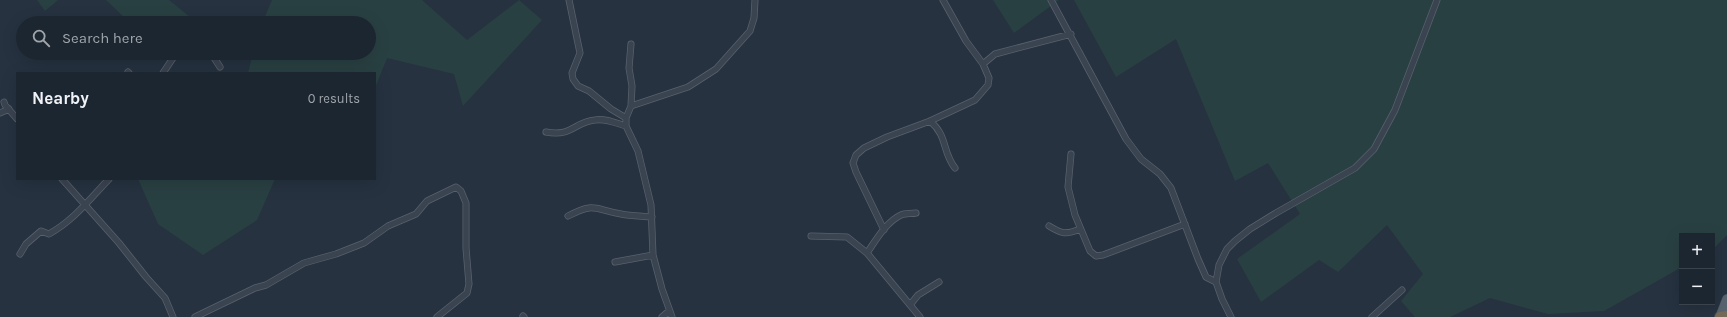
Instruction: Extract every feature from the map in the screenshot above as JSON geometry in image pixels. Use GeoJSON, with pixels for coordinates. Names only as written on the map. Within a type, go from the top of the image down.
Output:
{"type":"FeatureCollection","features":[{"type":"Feature","properties":{"kind":"highway"},"geometry":{"type":"LineString","coordinates":[[1720,317],[1727,316]]}},
{"type":"Feature","properties":{"kind":"main road"},"geometry":{"type":"LineString","coordinates":[[1720,317],[1727,299]]}},
{"type":"Feature","properties":{"kind":"street"},"geometry":{"type":"LineString","coordinates":[[569,0],[580,53],[572,73],[573,80],[578,86],[589,91],[611,109],[626,118]]}},
{"type":"Feature","properties":{"kind":"street"},"geometry":{"type":"LineString","coordinates":[[631,106],[688,87],[716,69],[750,31],[754,18],[754,0]]}},
{"type":"Feature","properties":{"kind":"street"},"geometry":{"type":"LineString","coordinates":[[884,230],[856,172],[853,163],[856,155],[864,148],[887,137],[930,121],[975,100],[988,85],[989,78],[983,64],[966,41],[943,0]]}},
{"type":"Feature","properties":{"kind":"street"},"geometry":{"type":"LineString","coordinates":[[1051,0],[1071,34],[1126,140],[1141,159],[1160,174],[1171,188],[1206,277],[1216,282]]}},
{"type":"Feature","properties":{"kind":"street"},"geometry":{"type":"LineString","coordinates":[[1231,317],[1216,282],[1219,265],[1227,249],[1235,241],[1269,217],[1355,168],[1374,149],[1396,110],[1437,0]]}},
{"type":"Feature","properties":{"kind":"street"},"geometry":{"type":"LineString","coordinates":[[983,64],[995,54],[1071,34]]}},
{"type":"Feature","properties":{"kind":"street"},"geometry":{"type":"LineString","coordinates":[[630,44],[629,68],[632,86],[631,106],[626,118],[626,126],[638,151],[651,205],[653,255],[672,317]]}},
{"type":"Feature","properties":{"kind":"street"},"geometry":{"type":"LineString","coordinates":[[163,72],[172,60]]}},
{"type":"Feature","properties":{"kind":"street"},"geometry":{"type":"LineString","coordinates":[[216,60],[220,67]]}},
{"type":"Feature","properties":{"kind":"street"},"geometry":{"type":"LineString","coordinates":[[4,102],[16,117]]}},
{"type":"Feature","properties":{"kind":"street"},"geometry":{"type":"LineString","coordinates":[[0,113],[9,109]]}},
{"type":"Feature","properties":{"kind":"street"},"geometry":{"type":"LineString","coordinates":[[546,132],[557,134],[569,131],[586,122],[595,120],[607,120],[626,126]]}},
{"type":"Feature","properties":{"kind":"street"},"geometry":{"type":"LineString","coordinates":[[930,121],[941,132],[951,163],[955,168]]}},
{"type":"Feature","properties":{"kind":"street"},"geometry":{"type":"LineString","coordinates":[[1071,154],[1068,187],[1080,229],[1090,251],[1096,256],[1185,224]]}},
{"type":"Feature","properties":{"kind":"street"},"geometry":{"type":"LineString","coordinates":[[63,180],[86,204],[165,298],[173,317]]}},
{"type":"Feature","properties":{"kind":"street"},"geometry":{"type":"LineString","coordinates":[[20,254],[26,244],[41,231],[49,234],[61,227],[86,204],[108,180]]}},
{"type":"Feature","properties":{"kind":"street"},"geometry":{"type":"LineString","coordinates":[[195,317],[255,288],[266,285],[304,262],[336,254],[364,243],[388,226],[416,214],[427,201],[456,187],[461,191],[466,203],[466,248],[469,284],[467,293],[437,317]]}},
{"type":"Feature","properties":{"kind":"street"},"geometry":{"type":"LineString","coordinates":[[568,216],[581,209],[593,206],[621,214],[652,217]]}},
{"type":"Feature","properties":{"kind":"street"},"geometry":{"type":"LineString","coordinates":[[867,253],[894,219],[902,214],[916,213]]}},
{"type":"Feature","properties":{"kind":"street"},"geometry":{"type":"LineString","coordinates":[[1049,226],[1059,232],[1068,234],[1080,229]]}},
{"type":"Feature","properties":{"kind":"street"},"geometry":{"type":"LineString","coordinates":[[811,236],[847,237],[867,253],[920,317]]}},
{"type":"Feature","properties":{"kind":"street"},"geometry":{"type":"LineString","coordinates":[[615,262],[653,255]]}},
{"type":"Feature","properties":{"kind":"street"},"geometry":{"type":"LineString","coordinates":[[910,305],[918,295],[939,282]]}},
{"type":"Feature","properties":{"kind":"street"},"geometry":{"type":"LineString","coordinates":[[1372,317],[1402,290]]}},
{"type":"Feature","properties":{"kind":"street"},"geometry":{"type":"LineString","coordinates":[[662,317],[669,311]]}},
{"type":"Feature","properties":{"kind":"green space"},"geometry":{"type":"Polygon","coordinates":[[[37,0],[58,0],[45,11],[37,0]]]}},
{"type":"Feature","properties":{"kind":"green space"},"geometry":{"type":"Polygon","coordinates":[[[106,0],[169,0],[189,16],[123,16],[106,0]]]}},
{"type":"Feature","properties":{"kind":"green space"},"geometry":{"type":"Polygon","coordinates":[[[272,0],[422,0],[467,40],[519,0],[542,20],[463,106],[454,74],[387,58],[376,86],[376,72],[248,72],[251,60],[376,60],[376,16],[265,16],[272,0]]]}},
{"type":"Feature","properties":{"kind":"green space"},"geometry":{"type":"Polygon","coordinates":[[[993,0],[1059,0],[1014,33],[993,0]]]}},
{"type":"Feature","properties":{"kind":"green space"},"geometry":{"type":"Polygon","coordinates":[[[1074,0],[1727,0],[1727,235],[1715,247],[1715,233],[1679,233],[1679,269],[1604,311],[1548,314],[1490,298],[1450,317],[1415,317],[1401,301],[1423,274],[1387,225],[1338,272],[1319,260],[1261,302],[1237,259],[1300,214],[1268,163],[1235,181],[1176,39],[1116,77],[1074,0]]]}},
{"type":"Feature","properties":{"kind":"green space"},"geometry":{"type":"Polygon","coordinates":[[[138,180],[275,180],[257,220],[203,255],[158,224],[138,180]]]}}]}
